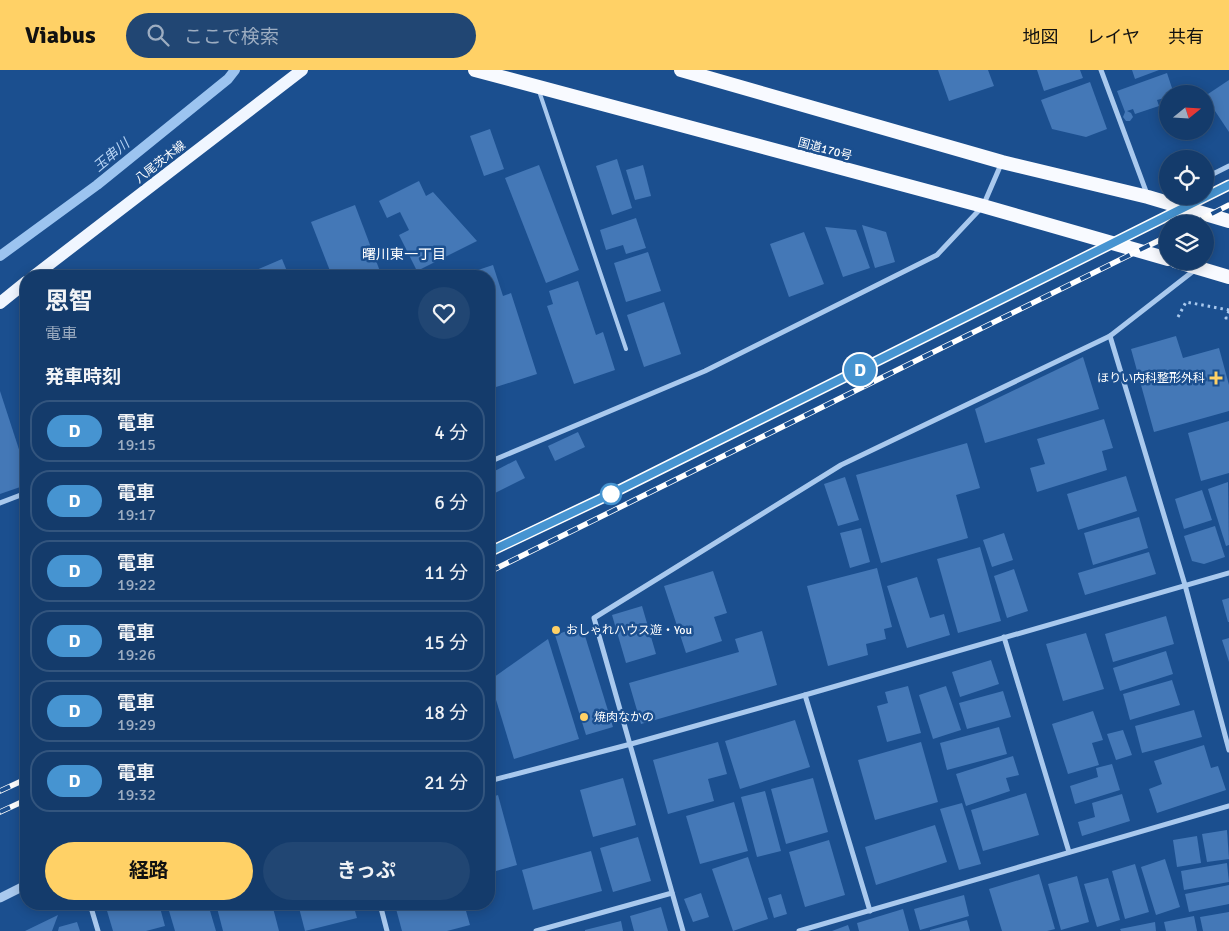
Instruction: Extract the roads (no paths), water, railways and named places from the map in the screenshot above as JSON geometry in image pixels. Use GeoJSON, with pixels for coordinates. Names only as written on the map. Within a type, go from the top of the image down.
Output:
{"type":"FeatureCollection","features":[{"type":"Feature","properties":{"kind":"highway","name":"国道170号"},"geometry":{"type":"LineString","coordinates":[[475,70],[983,206],[1159,256]]}},
{"type":"Feature","properties":{"kind":"highway"},"geometry":{"type":"LineString","coordinates":[[682,70],[1002,162],[1159,198]]}},
{"type":"Feature","properties":{"kind":"highway"},"geometry":{"type":"LineString","coordinates":[[1180,205],[1229,222]]}},
{"type":"Feature","properties":{"kind":"highway"},"geometry":{"type":"LineString","coordinates":[[1205,270],[1229,277]]}},
{"type":"Feature","properties":{"kind":"main road","name":"八尾茨木線"},"geometry":{"type":"LineString","coordinates":[[42,270],[302,70]]}},
{"type":"Feature","properties":{"kind":"main road"},"geometry":{"type":"LineString","coordinates":[[0,303],[20,287]]}},
{"type":"Feature","properties":{"kind":"street"},"geometry":{"type":"LineString","coordinates":[[1101,70],[1159,196]]}},
{"type":"Feature","properties":{"kind":"street"},"geometry":{"type":"LineString","coordinates":[[495,459],[705,371],[937,256],[983,206],[1002,162]]}},
{"type":"Feature","properties":{"kind":"street"},"geometry":{"type":"LineString","coordinates":[[1214,174],[1229,166]]}},
{"type":"Feature","properties":{"kind":"street"},"geometry":{"type":"LineString","coordinates":[[683,931],[594,618],[842,465],[1110,336],[1195,270]]}},
{"type":"Feature","properties":{"kind":"street"},"geometry":{"type":"LineString","coordinates":[[1110,336],[1185,585],[1229,750]]}},
{"type":"Feature","properties":{"kind":"street"},"geometry":{"type":"LineString","coordinates":[[0,503],[20,495]]}},
{"type":"Feature","properties":{"kind":"street"},"geometry":{"type":"LineString","coordinates":[[495,779],[631,744],[1229,573]]}},
{"type":"Feature","properties":{"kind":"street"},"geometry":{"type":"LineString","coordinates":[[1004,637],[1069,852]]}},
{"type":"Feature","properties":{"kind":"street"},"geometry":{"type":"LineString","coordinates":[[805,695],[870,911]]}},
{"type":"Feature","properties":{"kind":"street"},"geometry":{"type":"LineString","coordinates":[[799,931],[1229,806]]}},
{"type":"Feature","properties":{"kind":"street"},"geometry":{"type":"LineString","coordinates":[[0,898],[20,887]]}},
{"type":"Feature","properties":{"kind":"street"},"geometry":{"type":"LineString","coordinates":[[536,931],[672,893]]}},
{"type":"Feature","properties":{"kind":"street"},"geometry":{"type":"LineString","coordinates":[[92,910],[98,931]]}},
{"type":"Feature","properties":{"kind":"street"},"geometry":{"type":"LineString","coordinates":[[382,910],[388,931]]}},
{"type":"Feature","properties":{"kind":"lane"},"geometry":{"type":"LineString","coordinates":[[538,87],[626,349]]}},
{"type":"Feature","properties":{"kind":"waterway","name":"玉串川"},"geometry":{"type":"LineString","coordinates":[[0,256],[97,185],[228,79],[235,70]]}},
{"type":"Feature","properties":{"kind":"railway"},"geometry":{"type":"LineString","coordinates":[[495,549],[611,494],[1229,185]]}},
{"type":"Feature","properties":{"kind":"railway"},"geometry":{"type":"LineString","coordinates":[[1210,215],[1229,205]]}},
{"type":"Feature","properties":{"kind":"railway"},"geometry":{"type":"LineString","coordinates":[[495,569],[1159,240]]}},
{"type":"Feature","properties":{"kind":"railway"},"geometry":{"type":"LineString","coordinates":[[0,791],[20,782]]}},
{"type":"Feature","properties":{"kind":"railway"},"geometry":{"type":"LineString","coordinates":[[0,812],[20,803]]}},
{"type":"Feature","properties":{"kind":"train","name":"D"},"geometry":{"type":"LineString","coordinates":[[495,549],[611,494],[1229,185]]}},
{"type":"Feature","properties":{"kind":"place","name":"ほりい内科整形外科"},"geometry":{"type":"Point","coordinates":[1216,378]}},
{"type":"Feature","properties":{"kind":"place","name":"おしゃれハウス遊・You"},"geometry":{"type":"Point","coordinates":[556,630]}},
{"type":"Feature","properties":{"kind":"place","name":"焼肉なかの"},"geometry":{"type":"Point","coordinates":[584,717]}},
{"type":"Feature","properties":{"kind":"district","name":"曙川東一丁目"},"geometry":{"type":"Point","coordinates":[404,254]}}]}
